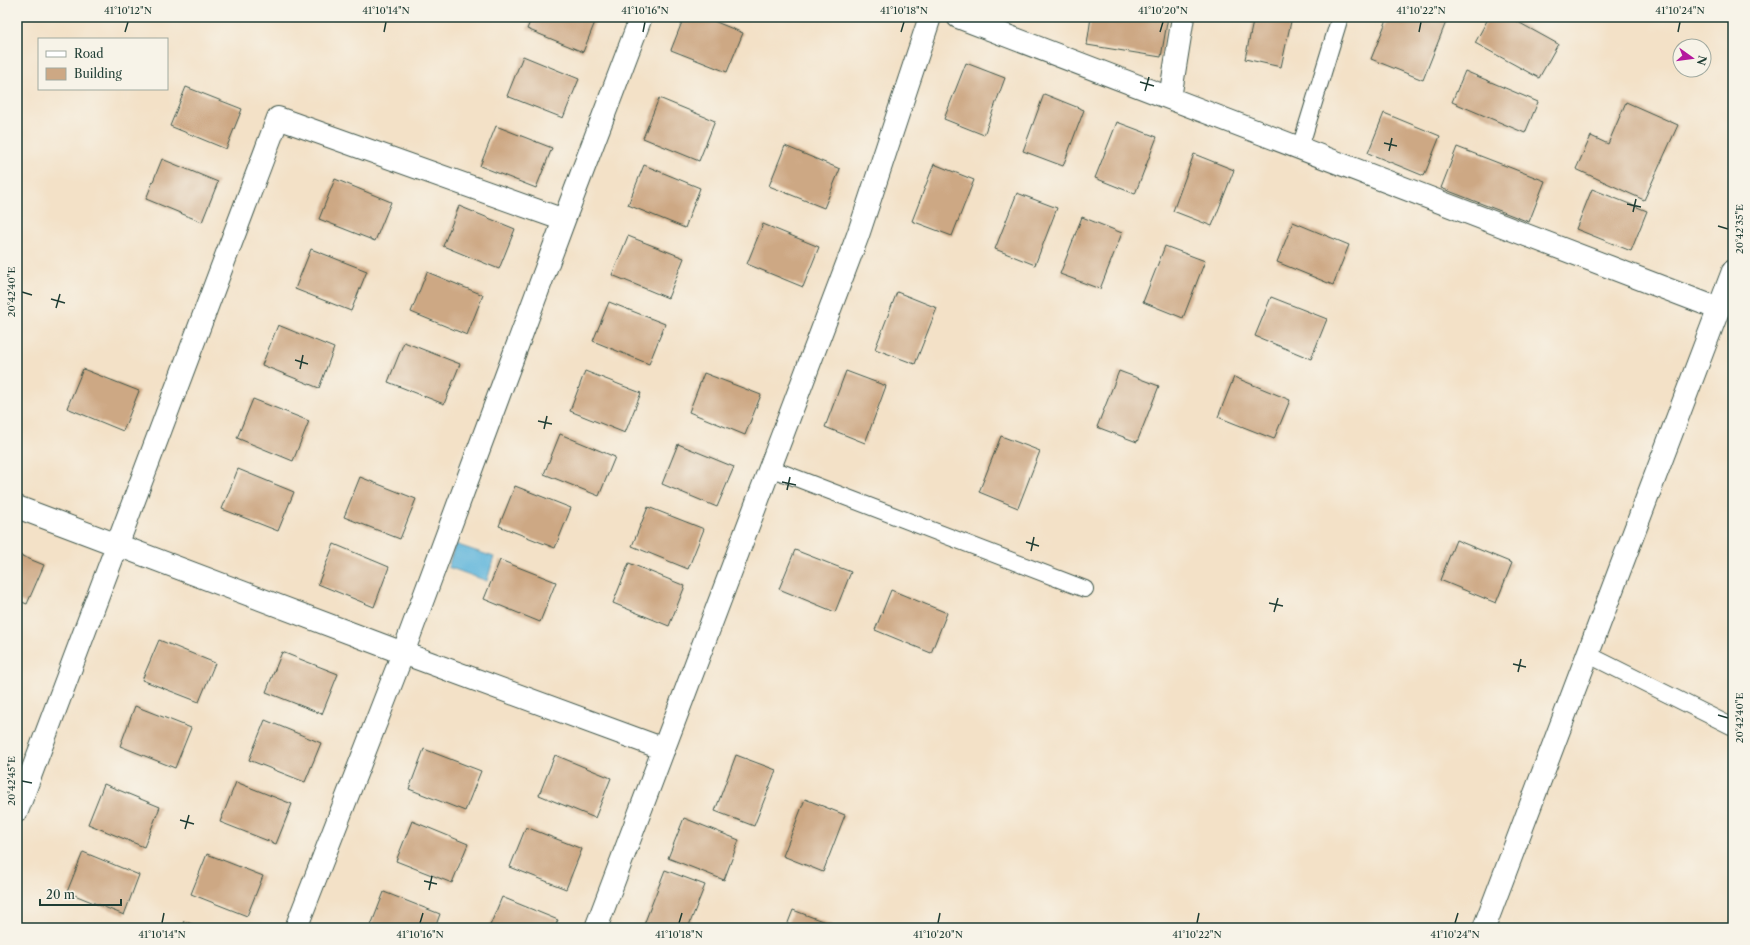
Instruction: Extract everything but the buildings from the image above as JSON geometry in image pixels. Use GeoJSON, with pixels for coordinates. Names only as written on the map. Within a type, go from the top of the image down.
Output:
{"type":"FeatureCollection","features":[{"type":"Feature","properties":{"kind":"street"},"geometry":{"type":"LineString","coordinates":[[296,928],[403,653],[641,17]]}},
{"type":"Feature","properties":{"kind":"street"},"geometry":{"type":"LineString","coordinates":[[596,928],[858,235],[930,17]]}},
{"type":"Feature","properties":{"kind":"street"},"geometry":{"type":"LineString","coordinates":[[958,17],[1719,309]]}},
{"type":"Feature","properties":{"kind":"street"},"geometry":{"type":"LineString","coordinates":[[1170,98],[1183,17]]}},
{"type":"Feature","properties":{"kind":"street"},"geometry":{"type":"LineString","coordinates":[[17,811],[278,118],[564,220]]}},
{"type":"Feature","properties":{"kind":"street"},"geometry":{"type":"LineString","coordinates":[[1484,928],[1733,271]]}},
{"type":"Feature","properties":{"kind":"street"},"geometry":{"type":"LineString","coordinates":[[17,507],[403,653],[664,749]]}},
{"type":"Feature","properties":{"kind":"lane"},"geometry":{"type":"LineString","coordinates":[[1300,148],[1340,17]]}},
{"type":"Feature","properties":{"kind":"lane"},"geometry":{"type":"LineString","coordinates":[[770,468],[1085,589]]}},
{"type":"Feature","properties":{"kind":"lane"},"geometry":{"type":"LineString","coordinates":[[1587,654],[1733,727]]}},
{"type":"Feature","properties":{"kind":"path"},"geometry":{"type":"LineString","coordinates":[[17,24],[20,17]]}},
{"type":"Feature","properties":{"kind":"water"},"geometry":{"type":"Polygon","coordinates":[[[455,544],[494,557],[487,581],[448,567],[455,544]]]}}]}
